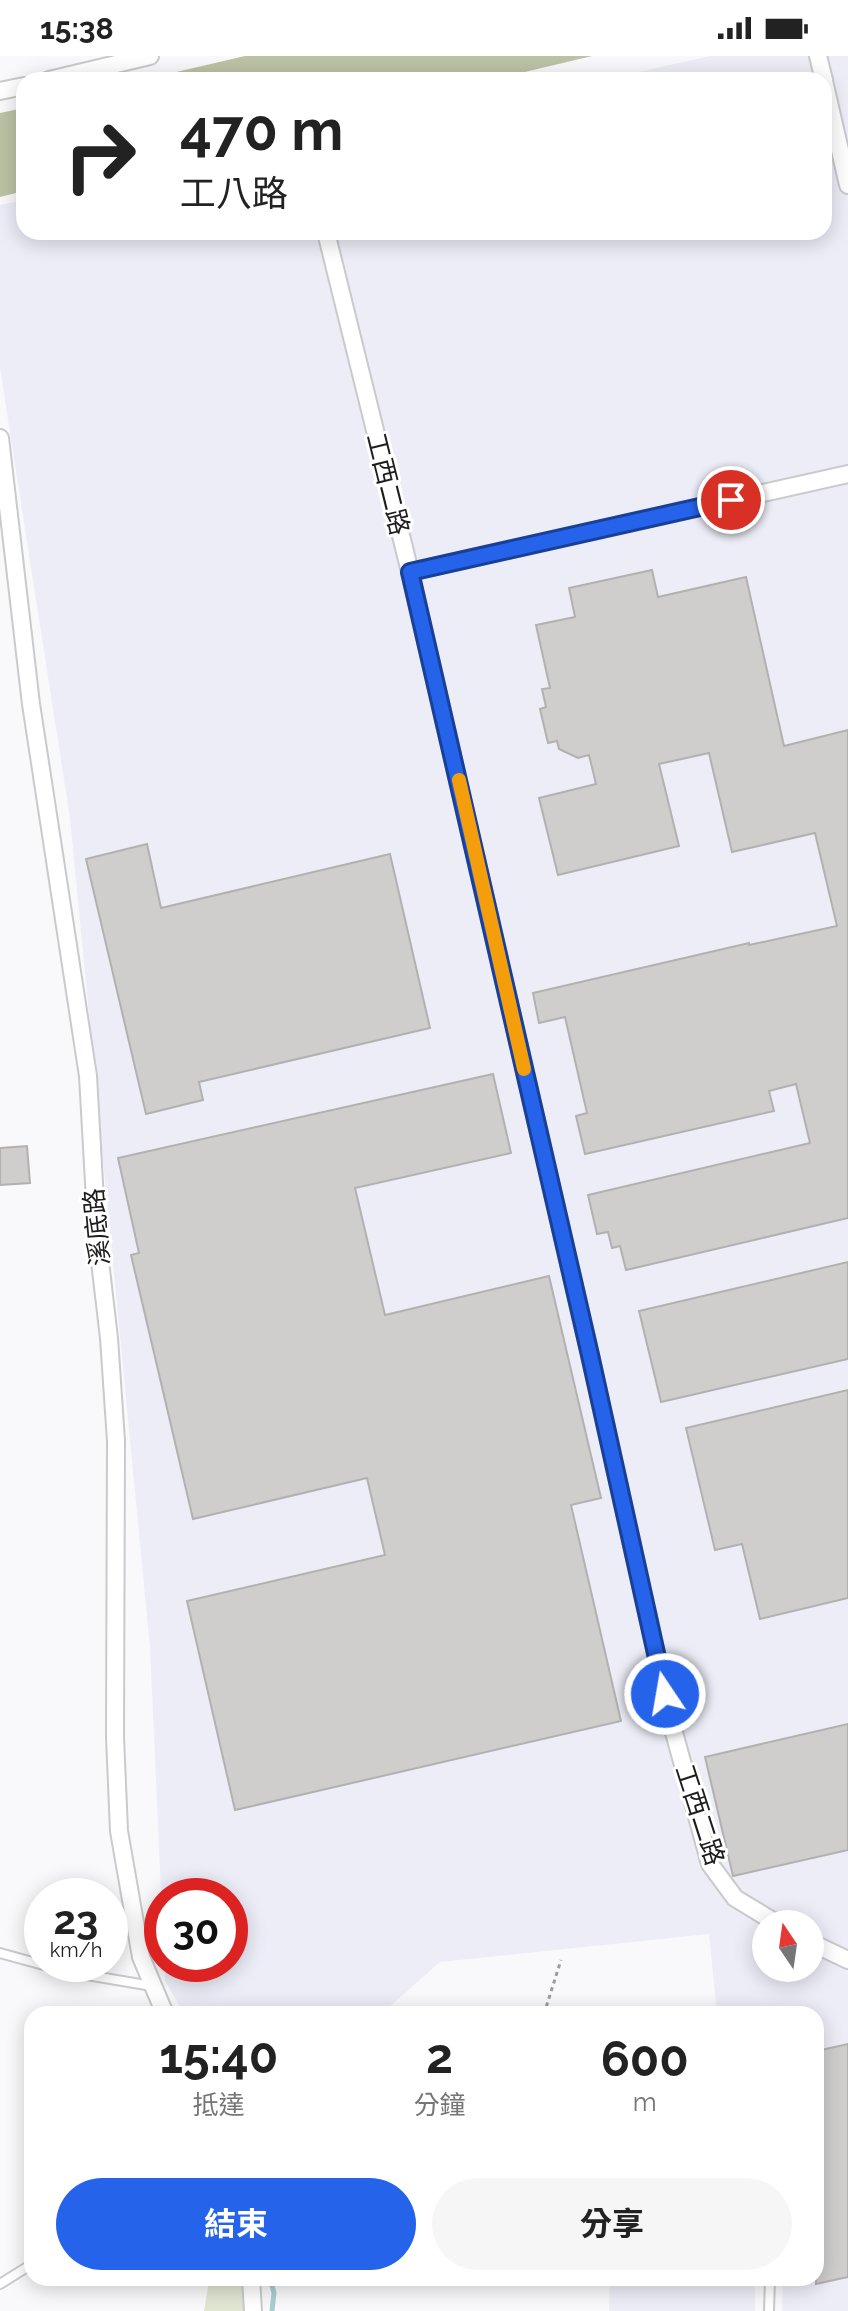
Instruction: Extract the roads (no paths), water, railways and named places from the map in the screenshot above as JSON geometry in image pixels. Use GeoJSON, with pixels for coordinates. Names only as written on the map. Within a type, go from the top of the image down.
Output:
{"type":"FeatureCollection","features":[{"type":"Feature","properties":{"kind":"street"},"geometry":{"type":"LineString","coordinates":[[83,72],[150,56]]}},
{"type":"Feature","properties":{"kind":"street"},"geometry":{"type":"LineString","coordinates":[[832,116],[848,185]]}},
{"type":"Feature","properties":{"kind":"street","name":"工西二路"},"geometry":{"type":"LineString","coordinates":[[328,240],[410,572],[672,1725],[710,1864],[735,1898],[755,1910]]}},
{"type":"Feature","properties":{"kind":"street","name":"溪底路"},"geometry":{"type":"LineString","coordinates":[[0,438],[31,704],[88,1076],[97,1236],[109,1338],[116,1441],[115,1737],[119,1831],[141,1957],[161,2006]]}},
{"type":"Feature","properties":{"kind":"street"},"geometry":{"type":"LineString","coordinates":[[410,572],[848,474]]}},
{"type":"Feature","properties":{"kind":"street"},"geometry":{"type":"LineString","coordinates":[[824,1949],[848,1960]]}},
{"type":"Feature","properties":{"kind":"street"},"geometry":{"type":"LineString","coordinates":[[251,2286],[253,2311]]}},
{"type":"Feature","properties":{"kind":"lane"},"geometry":{"type":"LineString","coordinates":[[0,1953],[69,1972],[152,1986]]}},
{"type":"Feature","properties":{"kind":"lane"},"geometry":{"type":"LineString","coordinates":[[0,2284],[24,2269]]}},
{"type":"Feature","properties":{"kind":"lane"},"geometry":{"type":"LineString","coordinates":[[769,2311],[770,2286]]}},
{"type":"Feature","properties":{"kind":"waterway"},"geometry":{"type":"LineString","coordinates":[[272,2286],[272,2311]]}}]}
